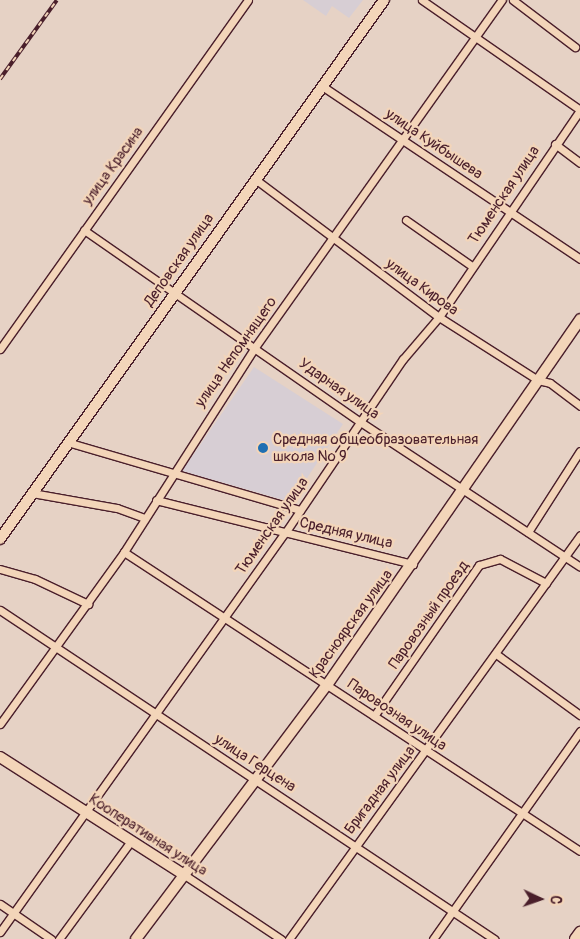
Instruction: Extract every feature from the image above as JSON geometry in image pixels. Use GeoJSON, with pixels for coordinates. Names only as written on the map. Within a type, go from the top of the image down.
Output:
{"type":"FeatureCollection","features":[{"type":"Feature","properties":{"kind":"main road","name":"Деповская улица"},"geometry":{"type":"LineString","coordinates":[[0,539],[67,442],[384,0]]}},
{"type":"Feature","properties":{"kind":"main road","name":"Красноярская улица"},"geometry":{"type":"LineString","coordinates":[[136,939],[183,874],[327,685],[413,564],[580,319]]}},
{"type":"Feature","properties":{"kind":"main road","name":"Кооперативная улица"},"geometry":{"type":"LineString","coordinates":[[0,757],[183,874]]}},
{"type":"Feature","properties":{"kind":"main road"},"geometry":{"type":"LineString","coordinates":[[575,939],[580,932]]}},
{"type":"Feature","properties":{"kind":"street","name":"улица Красина"},"geometry":{"type":"LineString","coordinates":[[0,348],[248,0]]}},
{"type":"Feature","properties":{"kind":"street"},"geometry":{"type":"LineString","coordinates":[[422,0],[580,110]]}},
{"type":"Feature","properties":{"kind":"street","name":"улица Непомнящего"},"geometry":{"type":"LineString","coordinates":[[0,724],[124,552],[146,518],[171,473],[255,347],[334,239],[502,0]]}},
{"type":"Feature","properties":{"kind":"street"},"geometry":{"type":"LineString","coordinates":[[513,0],[576,47]]}},
{"type":"Feature","properties":{"kind":"street","name":"улица Куйбышева"},"geometry":{"type":"LineString","coordinates":[[322,86],[580,259]]}},
{"type":"Feature","properties":{"kind":"street","name":"Тюменская улица"},"geometry":{"type":"LineString","coordinates":[[0,932],[285,533],[362,423],[403,359],[439,317],[580,110]]}},
{"type":"Feature","properties":{"kind":"street"},"geometry":{"type":"LineString","coordinates":[[556,144],[580,163]]}},
{"type":"Feature","properties":{"kind":"street","name":"улица Кирова"},"geometry":{"type":"LineString","coordinates":[[255,179],[439,317],[538,380],[550,383],[580,406]]}},
{"type":"Feature","properties":{"kind":"street"},"geometry":{"type":"LineString","coordinates":[[406,220],[472,266]]}},
{"type":"Feature","properties":{"kind":"street","name":"Ударная улица"},"geometry":{"type":"LineString","coordinates":[[84,230],[362,423],[580,567]]}},
{"type":"Feature","properties":{"kind":"street"},"geometry":{"type":"LineString","coordinates":[[67,442],[300,510]]}},
{"type":"Feature","properties":{"kind":"street"},"geometry":{"type":"LineString","coordinates":[[528,532],[580,452]]}},
{"type":"Feature","properties":{"kind":"street"},"geometry":{"type":"LineString","coordinates":[[32,493],[117,508],[146,518]]}},
{"type":"Feature","properties":{"kind":"street","name":"Средняя улица"},"geometry":{"type":"LineString","coordinates":[[156,500],[413,564]]}},
{"type":"Feature","properties":{"kind":"street","name":"Бригадная улица"},"geometry":{"type":"LineString","coordinates":[[289,939],[580,535]]}},
{"type":"Feature","properties":{"kind":"street","name":"Паровозная улица"},"geometry":{"type":"LineString","coordinates":[[124,552],[580,851]]}},
{"type":"Feature","properties":{"kind":"street","name":"Паровозный проезд"},"geometry":{"type":"LineString","coordinates":[[374,716],[479,565],[500,559],[546,583]]}},
{"type":"Feature","properties":{"kind":"street"},"geometry":{"type":"LineString","coordinates":[[0,569],[35,579],[88,604]]}},
{"type":"Feature","properties":{"kind":"street","name":"улица Герцена"},"geometry":{"type":"LineString","coordinates":[[0,610],[156,715],[356,845],[494,939]]}},
{"type":"Feature","properties":{"kind":"street"},"geometry":{"type":"LineString","coordinates":[[496,654],[580,715]]}},
{"type":"Feature","properties":{"kind":"street"},"geometry":{"type":"LineString","coordinates":[[433,939],[524,814],[580,731]]}},
{"type":"Feature","properties":{"kind":"street"},"geometry":{"type":"LineString","coordinates":[[59,939],[131,841]]}},
{"type":"Feature","properties":{"kind":"street","name":"Кооперативная улица"},"geometry":{"type":"LineString","coordinates":[[183,874],[281,939]]}},
{"type":"Feature","properties":{"kind":"street"},"geometry":{"type":"LineString","coordinates":[[0,904],[51,939]]}},
{"type":"Feature","properties":{"kind":"shaded area"},"geometry":{"type":"Polygon","coordinates":[[[303,0],[363,0],[349,18],[332,6],[326,16],[303,0]]]}},
{"type":"Feature","properties":{"kind":"shaded area","name":"Средняя общеобразовательная школа № 9"},"geometry":{"type":"Polygon","coordinates":[[[254,367],[343,424],[291,502],[182,471],[254,367]]]}},
{"type":"Feature","properties":{"kind":"railway"},"geometry":{"type":"LineString","coordinates":[[0,79],[57,0]]}},
{"type":"Feature","properties":{"kind":"place","name":"Средняя общеобразовательная школа № 9"},"geometry":{"type":"Point","coordinates":[263,448]}}]}
